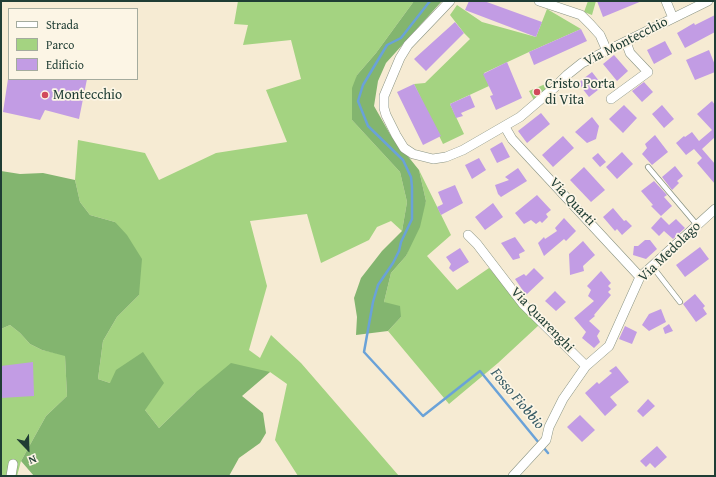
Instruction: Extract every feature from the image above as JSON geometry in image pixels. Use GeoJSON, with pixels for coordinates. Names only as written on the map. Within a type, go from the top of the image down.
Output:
{"type":"FeatureCollection","features":[{"type":"Feature","properties":{"kind":"street","name":"Via Montecchio"},"geometry":{"type":"LineString","coordinates":[[450,1],[408,45],[400,58],[384,96],[384,108],[386,115],[404,148],[408,152],[422,157],[446,157],[464,150],[520,117],[577,66],[708,1]]}},
{"type":"Feature","properties":{"kind":"street"},"geometry":{"type":"LineString","coordinates":[[539,1],[581,15],[598,33],[607,51]]}},
{"type":"Feature","properties":{"kind":"street"},"geometry":{"type":"LineString","coordinates":[[666,1],[673,18]]}},
{"type":"Feature","properties":{"kind":"street"},"geometry":{"type":"LineString","coordinates":[[611,99],[648,72],[630,52],[626,42]]}},
{"type":"Feature","properties":{"kind":"street","name":"Via Quarti"},"geometry":{"type":"LineString","coordinates":[[505,127],[512,139],[640,277]]}},
{"type":"Feature","properties":{"kind":"street","name":"Via Medolago"},"geometry":{"type":"LineString","coordinates":[[513,476],[546,440],[549,428],[563,399],[586,366],[609,346],[640,277],[715,209]]}},
{"type":"Feature","properties":{"kind":"street","name":"Via Quarenghi"},"geometry":{"type":"LineString","coordinates":[[468,235],[477,244],[523,304],[586,366]]}},
{"type":"Feature","properties":{"kind":"street"},"geometry":{"type":"LineString","coordinates":[[11,476],[13,464]]}},
{"type":"Feature","properties":{"kind":"lane"},"geometry":{"type":"LineString","coordinates":[[648,167],[698,225]]}},
{"type":"Feature","properties":{"kind":"lane"},"geometry":{"type":"LineString","coordinates":[[652,266],[680,302]]}},
{"type":"Feature","properties":{"kind":"green space"},"geometry":{"type":"Polygon","coordinates":[[[238,1],[414,1],[376,53],[357,75],[352,120],[400,172],[407,202],[402,231],[391,221],[377,227],[369,240],[321,263],[307,214],[250,221],[267,286],[249,350],[260,358],[271,335],[301,363],[399,476],[298,476],[275,440],[287,384],[270,372],[195,393],[159,428],[145,410],[110,383],[98,379],[103,341],[117,317],[139,295],[115,222],[90,215],[80,202],[75,180],[78,140],[145,153],[159,180],[216,153],[287,142],[266,90],[301,79],[291,40],[243,45],[248,25],[234,24],[238,1]]]}},
{"type":"Feature","properties":{"kind":"green space"},"geometry":{"type":"Polygon","coordinates":[[[414,1],[442,1],[386,63],[378,81],[374,106],[390,134],[419,170],[426,201],[420,227],[406,256],[391,273],[384,302],[400,306],[401,317],[388,331],[356,335],[357,317],[354,298],[361,278],[382,251],[402,231],[407,202],[400,172],[352,120],[352,88],[357,75],[376,53],[414,1]]]}},
{"type":"Feature","properties":{"kind":"green space"},"geometry":{"type":"Polygon","coordinates":[[[588,1],[596,1],[592,15],[584,12],[588,1]]]}},
{"type":"Feature","properties":{"kind":"green space"},"geometry":{"type":"Polygon","coordinates":[[[457,5],[482,22],[536,37],[547,9],[581,29],[484,73],[489,86],[450,104],[464,134],[443,144],[414,84],[425,83],[470,39],[450,15],[457,5]]]}},
{"type":"Feature","properties":{"kind":"green space"},"geometry":{"type":"Polygon","coordinates":[[[550,82],[536,104],[529,91],[550,82]]]}},
{"type":"Feature","properties":{"kind":"green space"},"geometry":{"type":"Polygon","coordinates":[[[419,170],[451,235],[427,256],[457,290],[489,268],[539,325],[498,363],[449,404],[388,331],[401,317],[384,302],[391,273],[406,256],[426,201],[419,170]]]}},
{"type":"Feature","properties":{"kind":"green space"},"geometry":{"type":"Polygon","coordinates":[[[1,171],[20,174],[43,173],[75,180],[80,202],[90,215],[115,222],[127,235],[142,259],[139,295],[117,317],[103,341],[98,379],[110,383],[116,370],[143,352],[164,383],[145,410],[159,428],[195,393],[231,363],[270,372],[242,396],[263,413],[266,433],[260,443],[239,458],[229,476],[34,476],[21,461],[46,416],[67,396],[65,356],[42,350],[30,344],[10,325],[1,329],[1,171]]]}},
{"type":"Feature","properties":{"kind":"green space"},"geometry":{"type":"Polygon","coordinates":[[[10,325],[30,344],[42,350],[65,355],[67,396],[46,416],[21,461],[17,476],[1,476],[1,329],[10,325]]]}},
{"type":"Feature","properties":{"kind":"building"},"geometry":{"type":"Polygon","coordinates":[[[469,1],[484,1],[542,22],[536,37],[465,10],[469,1]]]}},
{"type":"Feature","properties":{"kind":"building"},"geometry":{"type":"Polygon","coordinates":[[[597,1],[642,1],[603,17],[597,1]]]}},
{"type":"Feature","properties":{"kind":"building"},"geometry":{"type":"Polygon","coordinates":[[[715,15],[715,32],[685,48],[677,33],[694,23],[695,25],[715,15]]]}},
{"type":"Feature","properties":{"kind":"building"},"geometry":{"type":"Polygon","coordinates":[[[455,22],[464,33],[426,71],[414,59],[455,22]]]}},
{"type":"Feature","properties":{"kind":"building"},"geometry":{"type":"Polygon","coordinates":[[[581,29],[587,41],[534,65],[529,52],[581,29]]]}},
{"type":"Feature","properties":{"kind":"building"},"geometry":{"type":"Polygon","coordinates":[[[665,41],[672,54],[654,64],[647,50],[665,41]]]}},
{"type":"Feature","properties":{"kind":"building"},"geometry":{"type":"Polygon","coordinates":[[[709,50],[715,65],[715,72],[695,80],[686,60],[709,50]]]}},
{"type":"Feature","properties":{"kind":"building"},"geometry":{"type":"Polygon","coordinates":[[[614,55],[628,71],[617,81],[603,64],[614,55]]]}},
{"type":"Feature","properties":{"kind":"building"},"geometry":{"type":"Polygon","coordinates":[[[507,62],[522,98],[496,110],[490,96],[493,95],[483,74],[507,62]]]}},
{"type":"Feature","properties":{"kind":"building"},"geometry":{"type":"Polygon","coordinates":[[[592,72],[603,86],[589,97],[578,83],[592,72]]]}},
{"type":"Feature","properties":{"kind":"building","name":"Montecchio"},"geometry":{"type":"Polygon","coordinates":[[[8,79],[87,80],[79,119],[45,110],[40,120],[3,112],[8,79]]]}},
{"type":"Feature","properties":{"kind":"building"},"geometry":{"type":"Polygon","coordinates":[[[644,82],[653,92],[642,102],[632,91],[644,82]]]}},
{"type":"Feature","properties":{"kind":"building"},"geometry":{"type":"Polygon","coordinates":[[[414,84],[441,136],[423,145],[397,92],[414,84]]]}},
{"type":"Feature","properties":{"kind":"building"},"geometry":{"type":"Polygon","coordinates":[[[470,95],[475,107],[461,113],[463,116],[456,118],[450,104],[470,95]]]}},
{"type":"Feature","properties":{"kind":"building"},"geometry":{"type":"Polygon","coordinates":[[[712,101],[715,105],[715,137],[702,149],[715,164],[715,184],[697,163],[702,158],[694,149],[686,155],[676,143],[684,136],[685,137],[692,132],[699,141],[712,130],[697,114],[712,101]]]}},
{"type":"Feature","properties":{"kind":"building"},"geometry":{"type":"Polygon","coordinates":[[[624,105],[637,118],[623,133],[609,119],[624,105]]]}},
{"type":"Feature","properties":{"kind":"building"},"geometry":{"type":"Polygon","coordinates":[[[662,105],[674,119],[664,128],[652,114],[662,105]]]}},
{"type":"Feature","properties":{"kind":"building"},"geometry":{"type":"Polygon","coordinates":[[[541,113],[550,124],[527,143],[518,131],[541,113]]]}},
{"type":"Feature","properties":{"kind":"building"},"geometry":{"type":"Polygon","coordinates":[[[592,117],[599,126],[596,139],[587,143],[575,132],[592,117]]]}},
{"type":"Feature","properties":{"kind":"building"},"geometry":{"type":"Polygon","coordinates":[[[655,135],[668,152],[652,165],[642,154],[647,148],[645,144],[655,135]]]}},
{"type":"Feature","properties":{"kind":"building"},"geometry":{"type":"Polygon","coordinates":[[[563,136],[574,148],[553,167],[542,155],[563,136]]]}},
{"type":"Feature","properties":{"kind":"building"},"geometry":{"type":"Polygon","coordinates":[[[502,142],[510,157],[497,163],[490,149],[502,142]]]}},
{"type":"Feature","properties":{"kind":"building"},"geometry":{"type":"Polygon","coordinates":[[[622,152],[633,164],[617,179],[606,167],[622,152]]]}},
{"type":"Feature","properties":{"kind":"building"},"geometry":{"type":"Polygon","coordinates":[[[598,153],[606,162],[600,167],[592,158],[598,153]]]}},
{"type":"Feature","properties":{"kind":"building"},"geometry":{"type":"Polygon","coordinates":[[[479,158],[486,170],[472,179],[465,165],[479,158]]]}},
{"type":"Feature","properties":{"kind":"building"},"geometry":{"type":"Polygon","coordinates":[[[675,166],[683,176],[677,181],[679,183],[672,190],[662,177],[675,166]]]}},
{"type":"Feature","properties":{"kind":"building"},"geometry":{"type":"Polygon","coordinates":[[[584,167],[605,190],[591,202],[570,180],[584,167]]]}},
{"type":"Feature","properties":{"kind":"building"},"geometry":{"type":"Polygon","coordinates":[[[518,168],[527,181],[501,197],[498,194],[495,185],[509,180],[505,177],[518,168]]]}},
{"type":"Feature","properties":{"kind":"building"},"geometry":{"type":"Polygon","coordinates":[[[654,181],[667,195],[664,197],[672,206],[661,216],[651,206],[653,205],[641,191],[654,181]]]}},
{"type":"Feature","properties":{"kind":"building"},"geometry":{"type":"Polygon","coordinates":[[[455,185],[463,203],[441,215],[437,207],[443,204],[438,192],[455,185]]]}},
{"type":"Feature","properties":{"kind":"building"},"geometry":{"type":"Polygon","coordinates":[[[537,195],[551,210],[546,214],[548,217],[542,223],[540,221],[536,224],[531,220],[524,224],[515,213],[537,195]]]}},
{"type":"Feature","properties":{"kind":"building"},"geometry":{"type":"Polygon","coordinates":[[[493,203],[503,217],[485,230],[475,217],[493,203]]]}},
{"type":"Feature","properties":{"kind":"building"},"geometry":{"type":"Polygon","coordinates":[[[613,208],[624,221],[626,220],[632,226],[622,235],[617,229],[615,231],[603,217],[613,208]]]}},
{"type":"Feature","properties":{"kind":"building"},"geometry":{"type":"Polygon","coordinates":[[[661,217],[669,225],[676,219],[685,228],[673,239],[664,231],[659,236],[651,228],[661,217]]]}},
{"type":"Feature","properties":{"kind":"building"},"geometry":{"type":"Polygon","coordinates":[[[564,218],[576,231],[566,241],[564,239],[544,256],[538,243],[544,237],[545,239],[557,231],[555,228],[564,218]]]}},
{"type":"Feature","properties":{"kind":"building"},"geometry":{"type":"Polygon","coordinates":[[[515,237],[525,251],[519,254],[520,258],[513,260],[501,243],[515,237]]]}},
{"type":"Feature","properties":{"kind":"building"},"geometry":{"type":"Polygon","coordinates":[[[645,240],[650,240],[657,249],[646,259],[633,255],[634,246],[638,246],[645,240]]]}},
{"type":"Feature","properties":{"kind":"building"},"geometry":{"type":"Polygon","coordinates":[[[583,241],[595,255],[583,266],[584,271],[570,275],[569,254],[583,241]]]}},
{"type":"Feature","properties":{"kind":"building"},"geometry":{"type":"Polygon","coordinates":[[[700,247],[709,259],[685,277],[676,265],[700,247]]]}},
{"type":"Feature","properties":{"kind":"building"},"geometry":{"type":"Polygon","coordinates":[[[460,248],[469,262],[453,272],[449,268],[451,264],[446,257],[460,248]]]}},
{"type":"Feature","properties":{"kind":"building"},"geometry":{"type":"Polygon","coordinates":[[[534,268],[544,278],[526,295],[515,279],[524,274],[526,276],[534,268]]]}},
{"type":"Feature","properties":{"kind":"building"},"geometry":{"type":"Polygon","coordinates":[[[601,271],[611,283],[608,286],[611,289],[608,292],[611,295],[594,315],[595,316],[589,321],[600,331],[597,336],[600,342],[594,348],[582,338],[586,332],[574,318],[594,301],[588,296],[591,290],[587,286],[601,271]]]}},
{"type":"Feature","properties":{"kind":"building"},"geometry":{"type":"Polygon","coordinates":[[[555,291],[566,302],[556,311],[545,301],[555,291]]]}},
{"type":"Feature","properties":{"kind":"building"},"geometry":{"type":"Polygon","coordinates":[[[695,294],[705,306],[703,308],[707,314],[696,322],[683,304],[695,294]]]}},
{"type":"Feature","properties":{"kind":"building"},"geometry":{"type":"Polygon","coordinates":[[[661,309],[666,322],[649,331],[642,325],[649,314],[661,309]]]}},
{"type":"Feature","properties":{"kind":"building"},"geometry":{"type":"Polygon","coordinates":[[[669,324],[673,331],[665,334],[663,328],[669,324]]]}},
{"type":"Feature","properties":{"kind":"building"},"geometry":{"type":"Polygon","coordinates":[[[625,326],[637,332],[632,344],[619,339],[625,326]]]}},
{"type":"Feature","properties":{"kind":"building"},"geometry":{"type":"Polygon","coordinates":[[[33,362],[34,396],[1,398],[1,366],[33,362]]]}},
{"type":"Feature","properties":{"kind":"building"},"geometry":{"type":"Polygon","coordinates":[[[616,366],[629,382],[610,397],[617,405],[605,416],[585,393],[597,382],[599,384],[612,373],[609,371],[616,366]]]}},
{"type":"Feature","properties":{"kind":"building"},"geometry":{"type":"Polygon","coordinates":[[[648,399],[655,406],[643,417],[637,411],[648,399]]]}},
{"type":"Feature","properties":{"kind":"building"},"geometry":{"type":"Polygon","coordinates":[[[580,415],[595,430],[582,442],[567,427],[580,415]]]}},
{"type":"Feature","properties":{"kind":"building"},"geometry":{"type":"Polygon","coordinates":[[[657,446],[667,457],[655,468],[650,463],[646,467],[640,461],[657,446]]]}},
{"type":"Feature","properties":{"kind":"waterway","name":"Fosso Fiobbio"},"geometry":{"type":"LineString","coordinates":[[430,1],[401,38],[387,45],[363,85],[358,101],[368,126],[403,160],[411,177],[412,187],[412,219],[393,263],[378,285],[373,302],[364,352],[423,416],[480,371],[539,443]]}},
{"type":"Feature","properties":{"kind":"waterway","name":"Fosso Fiobbio"},"geometry":{"type":"LineString","coordinates":[[543,447],[548,453]]}},
{"type":"Feature","properties":{"kind":"place","name":"Cristo Porta di Vita"},"geometry":{"type":"Point","coordinates":[537,92]}},
{"type":"Feature","properties":{"kind":"place","name":"Montecchio"},"geometry":{"type":"Point","coordinates":[45,95]}}]}
